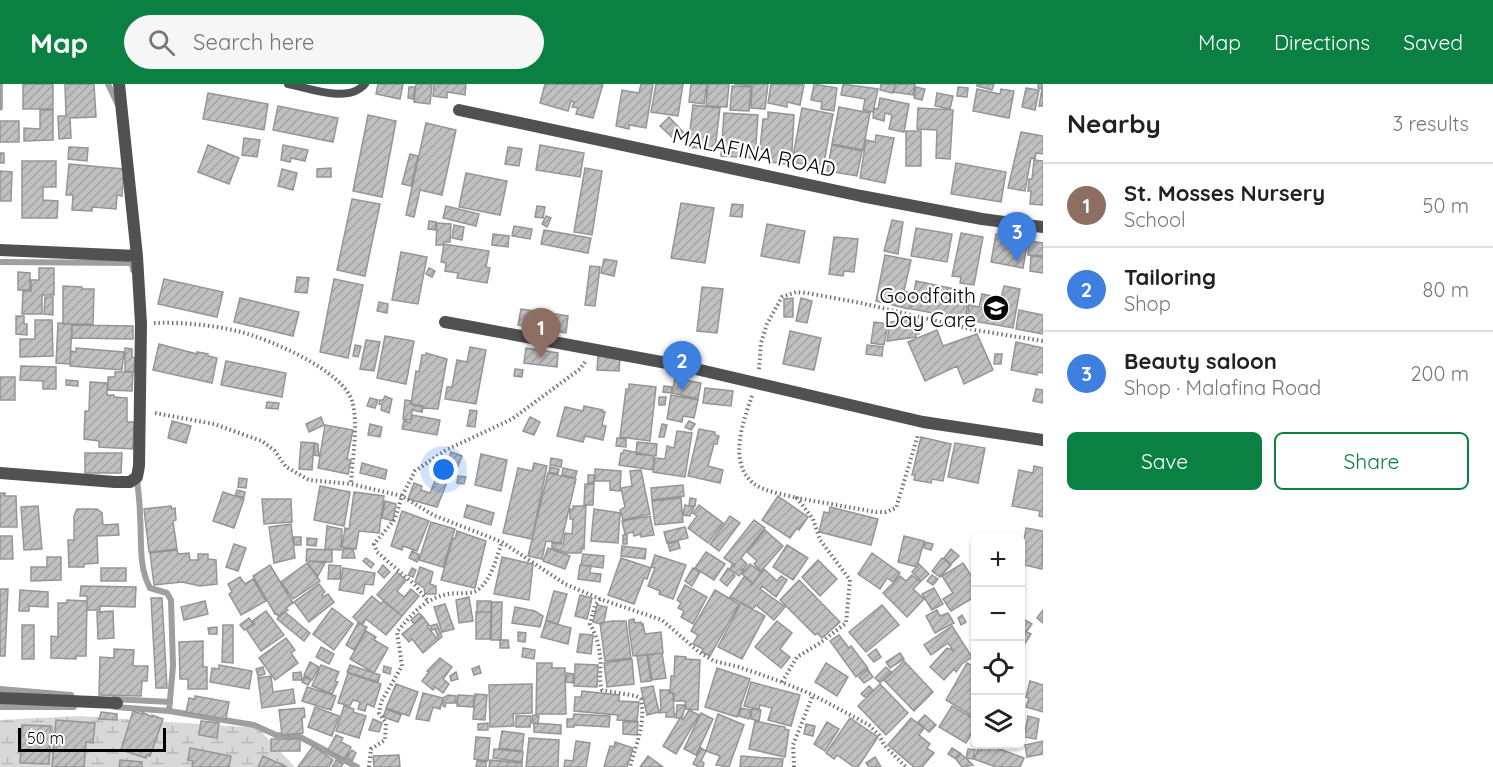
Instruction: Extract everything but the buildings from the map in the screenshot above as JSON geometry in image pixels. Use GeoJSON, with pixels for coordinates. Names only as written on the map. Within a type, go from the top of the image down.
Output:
{"type":"FeatureCollection","features":[{"type":"Feature","properties":{"kind":"street"},"geometry":{"type":"LineString","coordinates":[[0,473],[115,482],[130,482],[136,477],[139,466],[141,411],[141,324],[137,256],[119,84]]}},
{"type":"Feature","properties":{"kind":"street","name":"MALAFINA ROAD"},"geometry":{"type":"LineString","coordinates":[[459,110],[861,196],[982,219],[1043,227]]}},
{"type":"Feature","properties":{"kind":"street"},"geometry":{"type":"LineString","coordinates":[[0,250],[137,256]]}},
{"type":"Feature","properties":{"kind":"street"},"geometry":{"type":"LineString","coordinates":[[444,322],[683,366],[923,422],[1043,440]]}},
{"type":"Feature","properties":{"kind":"street"},"geometry":{"type":"LineString","coordinates":[[0,698],[117,703]]}},
{"type":"Feature","properties":{"kind":"lane"},"geometry":{"type":"LineString","coordinates":[[288,84],[341,94],[359,90],[365,84]]}},
{"type":"Feature","properties":{"kind":"path"},"geometry":{"type":"LineString","coordinates":[[923,422],[896,508],[886,512],[797,498],[772,492],[754,484],[742,470],[739,454],[745,418],[758,383],[761,343],[767,324],[782,297],[796,292],[861,303],[975,330],[1043,341]]}},
{"type":"Feature","properties":{"kind":"path"},"geometry":{"type":"LineString","coordinates":[[141,324],[180,324],[241,332],[317,364],[339,381],[351,400],[354,422],[351,484]]}},
{"type":"Feature","properties":{"kind":"path"},"geometry":{"type":"LineString","coordinates":[[428,601],[414,584],[377,552],[374,544],[395,519],[402,495],[415,471],[446,450],[512,419],[580,369],[595,350]]}},
{"type":"Feature","properties":{"kind":"path"},"geometry":{"type":"LineString","coordinates":[[141,411],[214,424],[262,441],[275,451],[286,467],[309,480],[351,484],[402,495],[433,515],[502,542],[565,584],[600,599],[662,620],[699,652],[714,661],[782,682],[813,695],[869,725],[879,735],[884,745],[906,767]]}},
{"type":"Feature","properties":{"kind":"path"},"geometry":{"type":"LineString","coordinates":[[782,682],[797,657],[846,623],[850,580],[820,540],[813,519],[797,498]]}},
{"type":"Feature","properties":{"kind":"path"},"geometry":{"type":"LineString","coordinates":[[369,767],[371,748],[385,740],[386,723],[379,713],[381,702],[402,666],[397,632],[416,609],[428,601],[449,594],[474,592],[481,588],[487,580],[502,542]]}},
{"type":"Feature","properties":{"kind":"path"},"geometry":{"type":"LineString","coordinates":[[600,599],[595,605],[590,624],[596,634],[600,655],[602,690],[636,696],[641,699],[643,708],[644,722],[630,767]]}},
{"type":"Feature","properties":{"kind":"path"},"geometry":{"type":"LineString","coordinates":[[794,767],[793,745],[813,695]]}},
{"type":"Feature","properties":{"kind":"green space"},"geometry":{"type":"Polygon","coordinates":[[[80,716],[258,728],[295,767],[0,767],[0,720],[80,716]]]}},
{"type":"Feature","properties":{"kind":"waterway"},"geometry":{"type":"LineString","coordinates":[[108,84],[118,105]]}},
{"type":"Feature","properties":{"kind":"waterway"},"geometry":{"type":"LineString","coordinates":[[0,262],[132,263],[133,270]]}},
{"type":"Feature","properties":{"kind":"waterway"},"geometry":{"type":"LineString","coordinates":[[137,478],[141,553],[146,580],[150,588],[167,593],[171,600],[173,666],[169,711]]}},
{"type":"Feature","properties":{"kind":"waterway"},"geometry":{"type":"LineString","coordinates":[[0,689],[71,695]]}},
{"type":"Feature","properties":{"kind":"waterway"},"geometry":{"type":"LineString","coordinates":[[114,699],[170,702]]}},
{"type":"Feature","properties":{"kind":"waterway"},"geometry":{"type":"LineString","coordinates":[[0,707],[74,707]]}},
{"type":"Feature","properties":{"kind":"waterway"},"geometry":{"type":"LineString","coordinates":[[115,707],[169,711],[254,725],[276,735],[300,737],[357,767]]}},
{"type":"Feature","properties":{"kind":"place","name":"Beauty saloon"},"geometry":{"type":"Point","coordinates":[1017,262]}},
{"type":"Feature","properties":{"kind":"place","name":"Goodfaith Day Care"},"geometry":{"type":"Point","coordinates":[996,308]}},
{"type":"Feature","properties":{"kind":"place","name":"St. Mosses Nursery"},"geometry":{"type":"Point","coordinates":[541,358]}},
{"type":"Feature","properties":{"kind":"place","name":"Tailoring"},"geometry":{"type":"Point","coordinates":[682,391]}}]}
